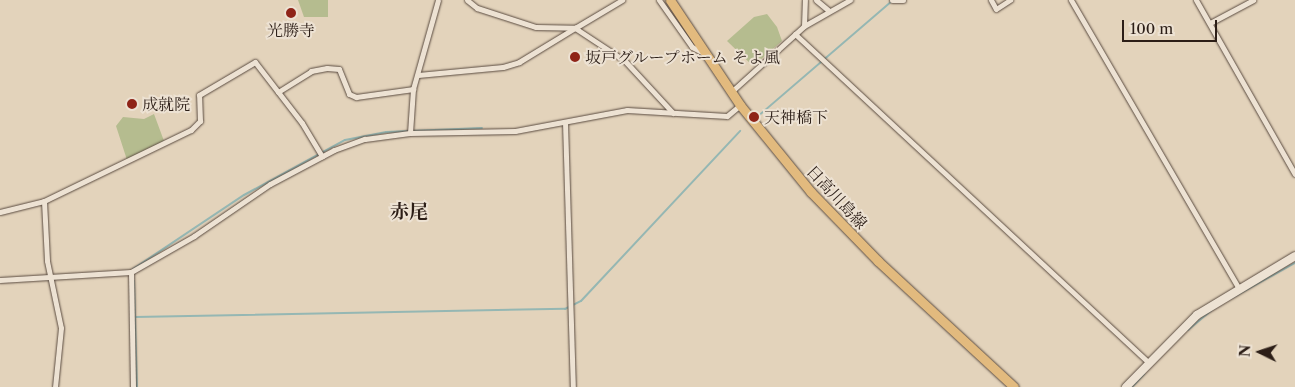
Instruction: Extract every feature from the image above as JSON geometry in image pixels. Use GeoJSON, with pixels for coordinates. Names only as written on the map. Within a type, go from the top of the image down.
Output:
{"type":"FeatureCollection","features":[{"type":"Feature","properties":{"kind":"main road","name":"日高川島線"},"geometry":{"type":"LineString","coordinates":[[670,0],[702,52],[730,92],[842,226],[1014,387]]}},
{"type":"Feature","properties":{"kind":"street"},"geometry":{"type":"LineString","coordinates":[[410,133],[413,89],[438,0]]}},
{"type":"Feature","properties":{"kind":"street"},"geometry":{"type":"LineString","coordinates":[[466,0],[477,8],[536,27],[575,28],[625,61],[673,113]]}},
{"type":"Feature","properties":{"kind":"street"},"geometry":{"type":"LineString","coordinates":[[418,75],[503,67],[519,62],[622,0]]}},
{"type":"Feature","properties":{"kind":"street"},"geometry":{"type":"LineString","coordinates":[[659,0],[692,47],[702,52]]}},
{"type":"Feature","properties":{"kind":"street"},"geometry":{"type":"LineString","coordinates":[[804,26],[805,0]]}},
{"type":"Feature","properties":{"kind":"street"},"geometry":{"type":"LineString","coordinates":[[816,0],[828,10]]}},
{"type":"Feature","properties":{"kind":"street"},"geometry":{"type":"LineString","coordinates":[[730,92],[804,26],[828,10],[850,0]]}},
{"type":"Feature","properties":{"kind":"street"},"geometry":{"type":"LineString","coordinates":[[892,0],[903,0]]}},
{"type":"Feature","properties":{"kind":"street"},"geometry":{"type":"LineString","coordinates":[[991,0],[996,9],[1010,0]]}},
{"type":"Feature","properties":{"kind":"street"},"geometry":{"type":"LineString","coordinates":[[1071,0],[1239,289]]}},
{"type":"Feature","properties":{"kind":"street"},"geometry":{"type":"LineString","coordinates":[[1196,0],[1295,174]]}},
{"type":"Feature","properties":{"kind":"street"},"geometry":{"type":"LineString","coordinates":[[1210,23],[1252,0]]}},
{"type":"Feature","properties":{"kind":"street"},"geometry":{"type":"LineString","coordinates":[[795,34],[1149,363]]}},
{"type":"Feature","properties":{"kind":"street"},"geometry":{"type":"LineString","coordinates":[[0,212],[44,201],[191,130],[200,121],[199,94],[255,62],[321,154]]}},
{"type":"Feature","properties":{"kind":"street"},"geometry":{"type":"LineString","coordinates":[[278,92],[311,71],[327,68],[339,69],[349,94],[356,97],[413,89]]}},
{"type":"Feature","properties":{"kind":"street"},"geometry":{"type":"LineString","coordinates":[[0,280],[130,272],[194,236],[270,184],[321,154],[365,139],[410,133],[515,131],[627,110],[727,116],[740,105]]}},
{"type":"Feature","properties":{"kind":"street"},"geometry":{"type":"LineString","coordinates":[[565,122],[573,387]]}},
{"type":"Feature","properties":{"kind":"street"},"geometry":{"type":"LineString","coordinates":[[44,201],[50,277],[61,328],[56,387]]}},
{"type":"Feature","properties":{"kind":"street"},"geometry":{"type":"LineString","coordinates":[[1126,387],[1197,315],[1295,256]]}},
{"type":"Feature","properties":{"kind":"street"},"geometry":{"type":"LineString","coordinates":[[130,272],[134,387]]}},
{"type":"Feature","properties":{"kind":"green space"},"geometry":{"type":"Polygon","coordinates":[[[298,0],[328,0],[328,17],[304,17],[298,0]]]}},
{"type":"Feature","properties":{"kind":"green space"},"geometry":{"type":"Polygon","coordinates":[[[767,14],[777,27],[782,41],[753,66],[727,41],[754,17],[767,14]]]}},
{"type":"Feature","properties":{"kind":"green space"},"geometry":{"type":"Polygon","coordinates":[[[154,114],[164,141],[127,160],[116,126],[123,117],[144,119],[154,114]]]}},
{"type":"Feature","properties":{"kind":"waterway"},"geometry":{"type":"LineString","coordinates":[[757,117],[892,1]]}},
{"type":"Feature","properties":{"kind":"waterway"},"geometry":{"type":"LineString","coordinates":[[133,269],[244,195],[345,140],[386,132],[482,128]]}},
{"type":"Feature","properties":{"kind":"waterway"},"geometry":{"type":"LineString","coordinates":[[135,317],[565,309],[581,301],[740,131]]}},
{"type":"Feature","properties":{"kind":"waterway"},"geometry":{"type":"LineString","coordinates":[[1230,299],[1295,263]]}},
{"type":"Feature","properties":{"kind":"waterway"},"geometry":{"type":"LineString","coordinates":[[134,281],[137,387]]}},
{"type":"Feature","properties":{"kind":"waterway"},"geometry":{"type":"LineString","coordinates":[[1188,330],[1213,309]]}},
{"type":"Feature","properties":{"kind":"waterway"},"geometry":{"type":"LineString","coordinates":[[1132,387],[1144,374]]}},
{"type":"Feature","properties":{"kind":"place","name":"光勝寺"},"geometry":{"type":"Point","coordinates":[291,13]}},
{"type":"Feature","properties":{"kind":"place","name":"坂戸グループホーム そよ風"},"geometry":{"type":"Point","coordinates":[575,57]}},
{"type":"Feature","properties":{"kind":"place","name":"成就院"},"geometry":{"type":"Point","coordinates":[132,104]}},
{"type":"Feature","properties":{"kind":"place","name":"天神橋下"},"geometry":{"type":"Point","coordinates":[754,117]}},
{"type":"Feature","properties":{"kind":"district","name":"赤尾"},"geometry":{"type":"Point","coordinates":[409,212]}}]}
